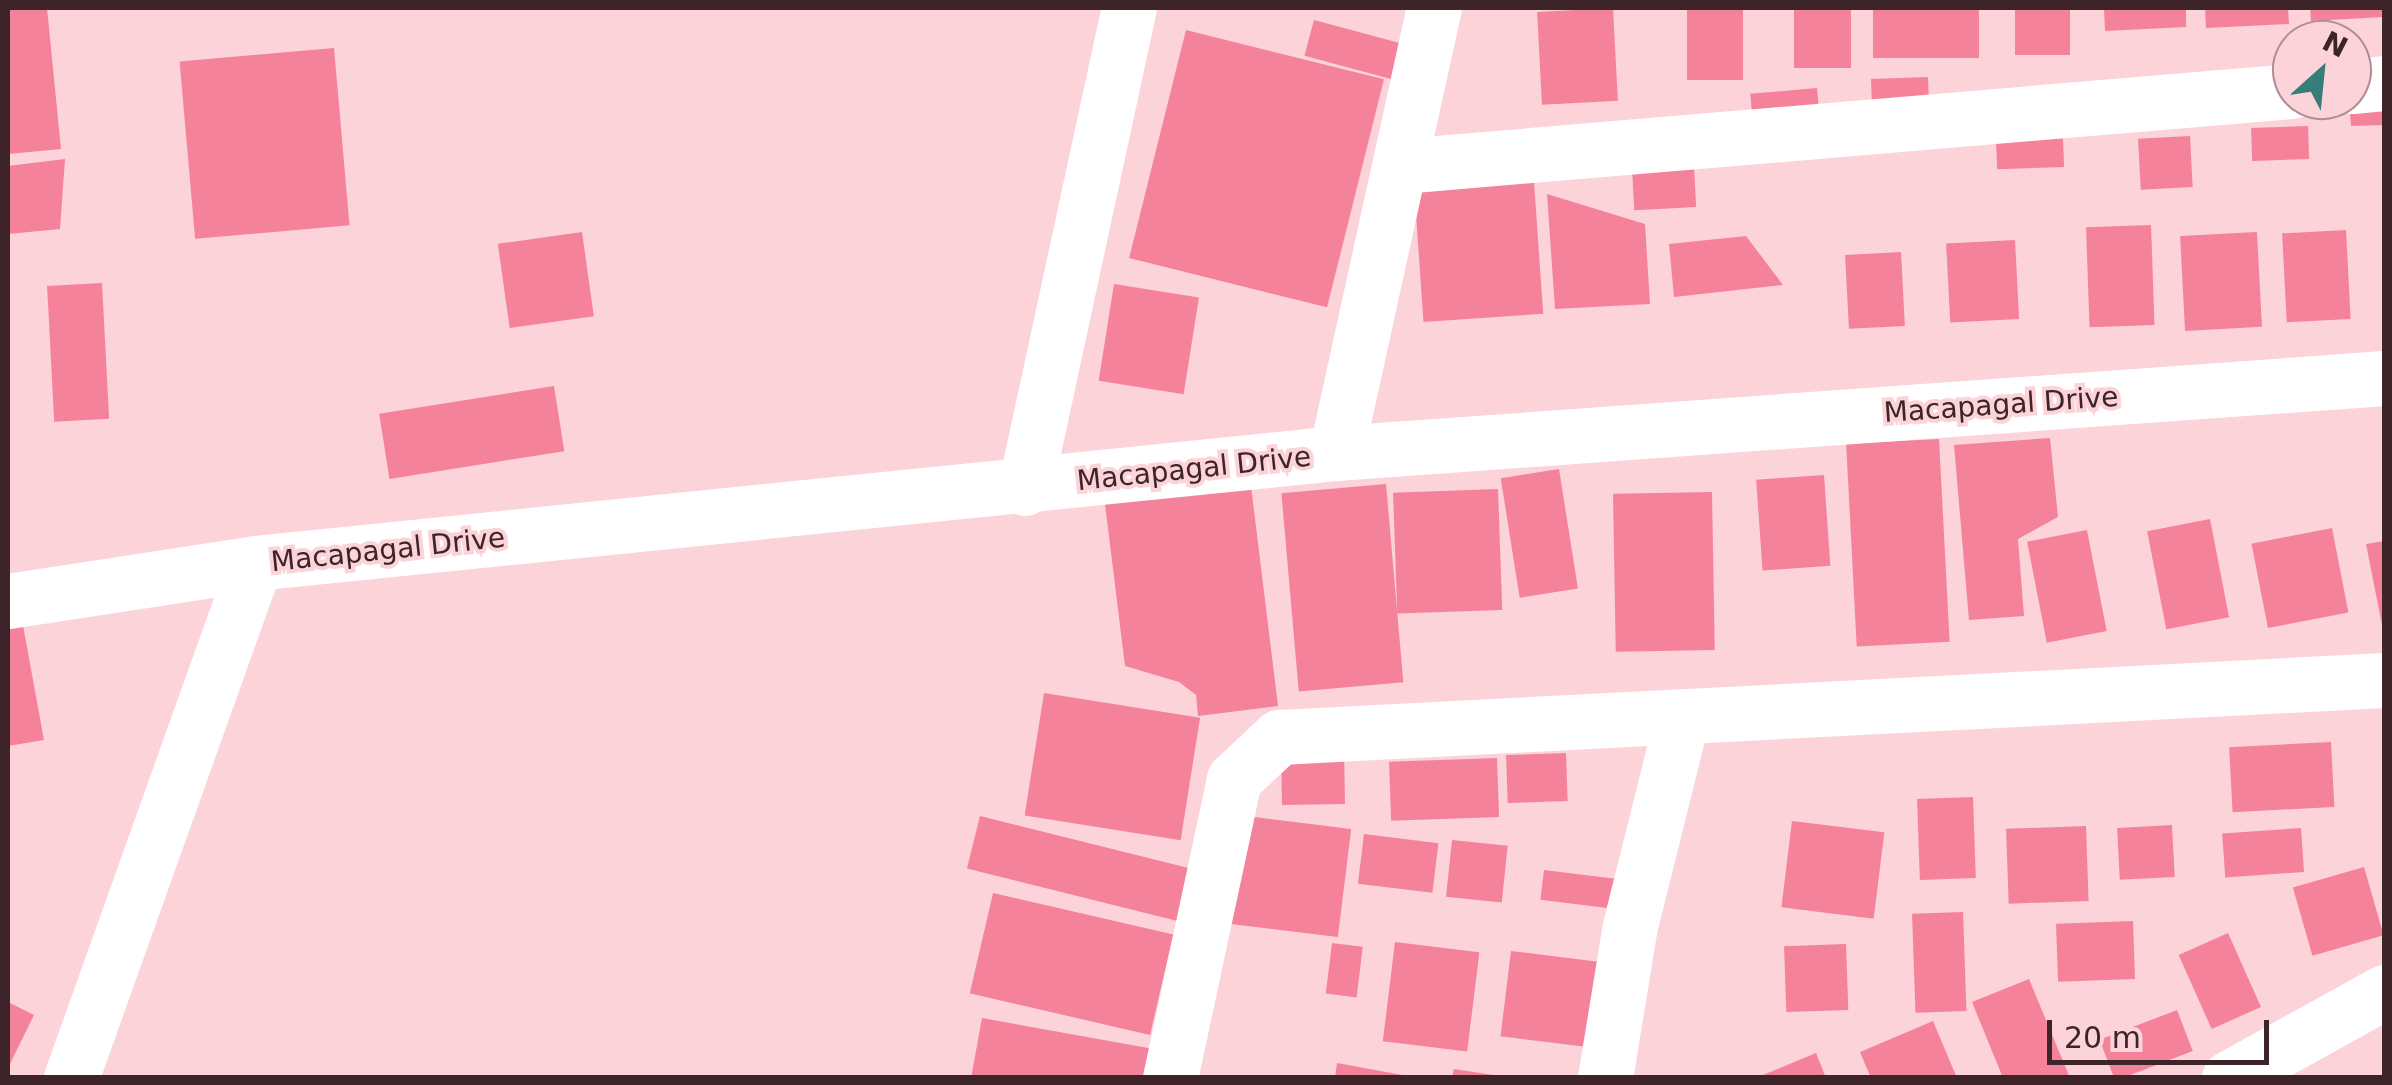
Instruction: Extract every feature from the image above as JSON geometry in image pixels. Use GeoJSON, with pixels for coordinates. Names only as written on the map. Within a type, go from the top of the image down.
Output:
{"type":"FeatureCollection","features":[{"type":"Feature","properties":{"kind":"street"},"geometry":{"type":"LineString","coordinates":[[1025,488],[1129,8]]}},
{"type":"Feature","properties":{"kind":"street"},"geometry":{"type":"LineString","coordinates":[[1336,453],[1434,8]]}},
{"type":"Feature","properties":{"kind":"street"},"geometry":{"type":"LineString","coordinates":[[1401,166],[2272,93]]}},
{"type":"Feature","properties":{"kind":"street","name":"Macapagal Drive"},"geometry":{"type":"LineString","coordinates":[[8,602],[255,563],[1025,488],[1336,453],[2384,378]]}},
{"type":"Feature","properties":{"kind":"street"},"geometry":{"type":"LineString","coordinates":[[71,1078],[255,563]]}},
{"type":"Feature","properties":{"kind":"street"},"geometry":{"type":"LineString","coordinates":[[1170,1078],[1234,779],[1252,755],[1300,732],[1682,718],[2384,680]]}},
{"type":"Feature","properties":{"kind":"street"},"geometry":{"type":"LineString","coordinates":[[1605,1078],[1630,926],[1682,718]]}},
{"type":"Feature","properties":{"kind":"street"},"geometry":{"type":"LineString","coordinates":[[2230,1078],[2384,992]]}},
{"type":"Feature","properties":{"kind":"building"},"geometry":{"type":"Polygon","coordinates":[[[8,8],[47,8],[61,149],[8,154],[8,8]]]}},
{"type":"Feature","properties":{"kind":"building"},"geometry":{"type":"Polygon","coordinates":[[[1613,8],[1618,101],[1542,105],[1537,12],[1613,8]]]}},
{"type":"Feature","properties":{"kind":"building"},"geometry":{"type":"Polygon","coordinates":[[[1687,8],[1743,8],[1743,80],[1687,80],[1687,8]]]}},
{"type":"Feature","properties":{"kind":"building"},"geometry":{"type":"Polygon","coordinates":[[[1794,8],[1851,8],[1851,68],[1794,68],[1794,8]]]}},
{"type":"Feature","properties":{"kind":"building"},"geometry":{"type":"Polygon","coordinates":[[[1873,8],[1979,8],[1979,58],[1873,58],[1873,8]]]}},
{"type":"Feature","properties":{"kind":"building"},"geometry":{"type":"Polygon","coordinates":[[[2015,8],[2070,8],[2070,55],[2015,55],[2015,8]]]}},
{"type":"Feature","properties":{"kind":"building"},"geometry":{"type":"Polygon","coordinates":[[[2104,8],[2186,8],[2186,27],[2105,31],[2104,8]]]}},
{"type":"Feature","properties":{"kind":"building"},"geometry":{"type":"Polygon","coordinates":[[[2205,8],[2288,8],[2289,20],[2272,20],[2272,25],[2206,28],[2205,8]]]}},
{"type":"Feature","properties":{"kind":"building"},"geometry":{"type":"Polygon","coordinates":[[[2310,8],[2384,8],[2384,17],[2311,20],[2310,8]]]}},
{"type":"Feature","properties":{"kind":"building"},"geometry":{"type":"Polygon","coordinates":[[[1314,20],[1412,46],[1402,82],[1304,56],[1314,20]]]}},
{"type":"Feature","properties":{"kind":"building"},"geometry":{"type":"Polygon","coordinates":[[[1186,30],[1384,79],[1327,307],[1129,258],[1186,30]]]}},
{"type":"Feature","properties":{"kind":"building"},"geometry":{"type":"Polygon","coordinates":[[[334,48],[350,225],[195,239],[180,62],[334,48]]]}},
{"type":"Feature","properties":{"kind":"building"},"geometry":{"type":"Polygon","coordinates":[[[1928,77],[1929,115],[1872,117],[1871,79],[1928,77]]]}},
{"type":"Feature","properties":{"kind":"building"},"geometry":{"type":"Polygon","coordinates":[[[1817,88],[1820,124],[1753,130],[1750,94],[1817,88]]]}},
{"type":"Feature","properties":{"kind":"building"},"geometry":{"type":"Polygon","coordinates":[[[2383,95],[2384,125],[2351,126],[2351,120],[2372,120],[2372,97],[2383,95]]]}},
{"type":"Feature","properties":{"kind":"building"},"geometry":{"type":"Polygon","coordinates":[[[2308,126],[2309,159],[2252,161],[2251,128],[2308,126]]]}},
{"type":"Feature","properties":{"kind":"building"},"geometry":{"type":"Polygon","coordinates":[[[2190,136],[2193,187],[2141,190],[2138,139],[2190,136]]]}},
{"type":"Feature","properties":{"kind":"building"},"geometry":{"type":"Polygon","coordinates":[[[2063,137],[2064,167],[1997,169],[1996,139],[2063,137]]]}},
{"type":"Feature","properties":{"kind":"building"},"geometry":{"type":"Polygon","coordinates":[[[65,159],[60,229],[8,234],[8,166],[65,159]]]}},
{"type":"Feature","properties":{"kind":"building"},"geometry":{"type":"Polygon","coordinates":[[[1694,166],[1696,207],[1634,210],[1632,169],[1694,166]]]}},
{"type":"Feature","properties":{"kind":"building"},"geometry":{"type":"Polygon","coordinates":[[[1534,182],[1543,314],[1424,322],[1414,190],[1534,182]]]}},
{"type":"Feature","properties":{"kind":"building"},"geometry":{"type":"Polygon","coordinates":[[[1547,194],[1645,224],[1650,304],[1555,309],[1547,194]]]}},
{"type":"Feature","properties":{"kind":"building"},"geometry":{"type":"Polygon","coordinates":[[[2151,225],[2154,325],[2090,327],[2086,227],[2151,225]]]}},
{"type":"Feature","properties":{"kind":"building"},"geometry":{"type":"Polygon","coordinates":[[[2346,230],[2351,319],[2287,322],[2282,233],[2346,230]]]}},
{"type":"Feature","properties":{"kind":"building"},"geometry":{"type":"Polygon","coordinates":[[[582,232],[594,316],[510,328],[498,244],[582,232]]]}},
{"type":"Feature","properties":{"kind":"building"},"geometry":{"type":"Polygon","coordinates":[[[2257,232],[2262,327],[2185,331],[2180,236],[2257,232]]]}},
{"type":"Feature","properties":{"kind":"building"},"geometry":{"type":"Polygon","coordinates":[[[1746,236],[1783,285],[1674,297],[1669,244],[1746,236]]]}},
{"type":"Feature","properties":{"kind":"building"},"geometry":{"type":"Polygon","coordinates":[[[2015,240],[2019,319],[1950,323],[1946,244],[2015,240]]]}},
{"type":"Feature","properties":{"kind":"building"},"geometry":{"type":"Polygon","coordinates":[[[1901,252],[1905,326],[1849,329],[1845,255],[1901,252]]]}},
{"type":"Feature","properties":{"kind":"building"},"geometry":{"type":"Polygon","coordinates":[[[102,283],[109,419],[54,422],[47,286],[102,283]]]}},
{"type":"Feature","properties":{"kind":"building"},"geometry":{"type":"Polygon","coordinates":[[[1114,284],[1199,297],[1184,394],[1099,381],[1114,284]]]}},
{"type":"Feature","properties":{"kind":"building"},"geometry":{"type":"Polygon","coordinates":[[[554,386],[564,451],[390,479],[379,414],[554,386]]]}},
{"type":"Feature","properties":{"kind":"building"},"geometry":{"type":"Polygon","coordinates":[[[2050,438],[2058,517],[2018,539],[2024,616],[1969,620],[1954,445],[2050,438]]]}},
{"type":"Feature","properties":{"kind":"building"},"geometry":{"type":"Polygon","coordinates":[[[1939,439],[1950,642],[1857,647],[1846,444],[1939,439]]]}},
{"type":"Feature","properties":{"kind":"building"},"geometry":{"type":"Polygon","coordinates":[[[1559,469],[1578,589],[1520,598],[1501,478],[1559,469]]]}},
{"type":"Feature","properties":{"kind":"building"},"geometry":{"type":"Polygon","coordinates":[[[1824,475],[1830,566],[1763,571],[1756,480],[1824,475]]]}},
{"type":"Feature","properties":{"kind":"building"},"geometry":{"type":"Polygon","coordinates":[[[1386,484],[1403,682],[1299,691],[1281,493],[1386,484]]]}},
{"type":"Feature","properties":{"kind":"building"},"geometry":{"type":"Polygon","coordinates":[[[1251,486],[1278,706],[1198,716],[1196,695],[1179,682],[1125,666],[1105,504],[1251,486]]]}},
{"type":"Feature","properties":{"kind":"building"},"geometry":{"type":"Polygon","coordinates":[[[1498,489],[1502,610],[1397,614],[1393,493],[1498,489]]]}},
{"type":"Feature","properties":{"kind":"building"},"geometry":{"type":"Polygon","coordinates":[[[1712,492],[1715,650],[1616,652],[1613,494],[1712,492]]]}},
{"type":"Feature","properties":{"kind":"building"},"geometry":{"type":"Polygon","coordinates":[[[2210,519],[2229,617],[2166,629],[2147,531],[2210,519]]]}},
{"type":"Feature","properties":{"kind":"building"},"geometry":{"type":"Polygon","coordinates":[[[2332,528],[2348,612],[2268,628],[2252,544],[2332,528]]]}},
{"type":"Feature","properties":{"kind":"building"},"geometry":{"type":"Polygon","coordinates":[[[2087,530],[2107,631],[2047,643],[2027,542],[2087,530]]]}},
{"type":"Feature","properties":{"kind":"building"},"geometry":{"type":"Polygon","coordinates":[[[2384,541],[2384,630],[2383,630],[2366,544],[2384,541]]]}},
{"type":"Feature","properties":{"kind":"building"},"geometry":{"type":"Polygon","coordinates":[[[22,620],[44,740],[8,746],[8,622],[22,620]]]}},
{"type":"Feature","properties":{"kind":"building"},"geometry":{"type":"Polygon","coordinates":[[[1044,693],[1200,718],[1181,840],[1025,815],[1044,693]]]}},
{"type":"Feature","properties":{"kind":"building"},"geometry":{"type":"Polygon","coordinates":[[[2331,742],[2334,807],[2233,812],[2229,747],[2331,742]]]}},
{"type":"Feature","properties":{"kind":"building"},"geometry":{"type":"Polygon","coordinates":[[[1344,747],[1345,804],[1282,805],[1281,748],[1344,747]]]}},
{"type":"Feature","properties":{"kind":"building"},"geometry":{"type":"Polygon","coordinates":[[[1566,753],[1568,801],[1508,803],[1506,755],[1566,753]]]}},
{"type":"Feature","properties":{"kind":"building"},"geometry":{"type":"Polygon","coordinates":[[[1497,758],[1499,817],[1391,821],[1389,762],[1497,758]]]}},
{"type":"Feature","properties":{"kind":"building"},"geometry":{"type":"Polygon","coordinates":[[[1973,797],[1976,878],[1920,880],[1917,799],[1973,797]]]}},
{"type":"Feature","properties":{"kind":"building"},"geometry":{"type":"Polygon","coordinates":[[[1238,815],[1351,829],[1338,937],[1225,923],[1238,815]]]}},
{"type":"Feature","properties":{"kind":"building"},"geometry":{"type":"Polygon","coordinates":[[[980,816],[1192,869],[1178,921],[967,868],[980,816]]]}},
{"type":"Feature","properties":{"kind":"building"},"geometry":{"type":"Polygon","coordinates":[[[1792,821],[1884,832],[1874,919],[1781,907],[1792,821]]]}},
{"type":"Feature","properties":{"kind":"building"},"geometry":{"type":"Polygon","coordinates":[[[2172,825],[2175,877],[2120,880],[2117,828],[2172,825]]]}},
{"type":"Feature","properties":{"kind":"building"},"geometry":{"type":"Polygon","coordinates":[[[2086,826],[2089,901],[2009,904],[2006,829],[2086,826]]]}},
{"type":"Feature","properties":{"kind":"building"},"geometry":{"type":"Polygon","coordinates":[[[2301,828],[2304,872],[2225,877],[2222,834],[2301,828]]]}},
{"type":"Feature","properties":{"kind":"building"},"geometry":{"type":"Polygon","coordinates":[[[1364,834],[1438,843],[1432,893],[1358,884],[1364,834]]]}},
{"type":"Feature","properties":{"kind":"building"},"geometry":{"type":"Polygon","coordinates":[[[1452,840],[1508,846],[1502,903],[1446,897],[1452,840]]]}},
{"type":"Feature","properties":{"kind":"building"},"geometry":{"type":"Polygon","coordinates":[[[2364,867],[2384,935],[2312,956],[2293,887],[2364,867]]]}},
{"type":"Feature","properties":{"kind":"building"},"geometry":{"type":"Polygon","coordinates":[[[1544,870],[1621,880],[1618,909],[1540,900],[1544,870]]]}},
{"type":"Feature","properties":{"kind":"building"},"geometry":{"type":"Polygon","coordinates":[[[993,893],[1173,935],[1150,1035],[970,993],[993,893]]]}},
{"type":"Feature","properties":{"kind":"building"},"geometry":{"type":"Polygon","coordinates":[[[1963,912],[1966,1011],[1915,1013],[1912,914],[1963,912]]]}},
{"type":"Feature","properties":{"kind":"building"},"geometry":{"type":"Polygon","coordinates":[[[2133,921],[2135,979],[2058,982],[2056,924],[2133,921]]]}},
{"type":"Feature","properties":{"kind":"building"},"geometry":{"type":"Polygon","coordinates":[[[2228,933],[2261,1007],[2212,1029],[2179,955],[2228,933]]]}},
{"type":"Feature","properties":{"kind":"building"},"geometry":{"type":"Polygon","coordinates":[[[1395,942],[1479,952],[1467,1052],[1383,1041],[1395,942]]]}},
{"type":"Feature","properties":{"kind":"building"},"geometry":{"type":"Polygon","coordinates":[[[1332,943],[1363,947],[1357,997],[1326,994],[1332,943]]]}},
{"type":"Feature","properties":{"kind":"building"},"geometry":{"type":"Polygon","coordinates":[[[1846,944],[1848,1010],[1786,1012],[1784,946],[1846,944]]]}},
{"type":"Feature","properties":{"kind":"building"},"geometry":{"type":"Polygon","coordinates":[[[1511,951],[1616,964],[1606,1049],[1501,1036],[1511,951]]]}},
{"type":"Feature","properties":{"kind":"building"},"geometry":{"type":"Polygon","coordinates":[[[2029,979],[2070,1078],[2003,1078],[1972,1002],[2029,979]]]}},
{"type":"Feature","properties":{"kind":"building"},"geometry":{"type":"Polygon","coordinates":[[[8,1002],[34,1015],[8,1068],[8,1002]]]}},
{"type":"Feature","properties":{"kind":"building"},"geometry":{"type":"Polygon","coordinates":[[[2177,1010],[2193,1051],[2114,1078],[2100,1040],[2177,1010]]]}},
{"type":"Feature","properties":{"kind":"building"},"geometry":{"type":"Polygon","coordinates":[[[982,1018],[1154,1049],[1149,1078],[971,1078],[982,1018]]]}},
{"type":"Feature","properties":{"kind":"building"},"geometry":{"type":"Polygon","coordinates":[[[1933,1021],[1957,1078],[1871,1078],[1860,1052],[1933,1021]]]}},
{"type":"Feature","properties":{"kind":"building"},"geometry":{"type":"Polygon","coordinates":[[[1816,1053],[1826,1078],[1758,1078],[1758,1077],[1816,1053]]]}},
{"type":"Feature","properties":{"kind":"building"},"geometry":{"type":"Polygon","coordinates":[[[1337,1063],[1408,1076],[1408,1078],[1335,1078],[1337,1063]]]}},
{"type":"Feature","properties":{"kind":"building"},"geometry":{"type":"Polygon","coordinates":[[[1454,1069],[1493,1075],[1493,1078],[1452,1078],[1454,1069]]]}}]}
